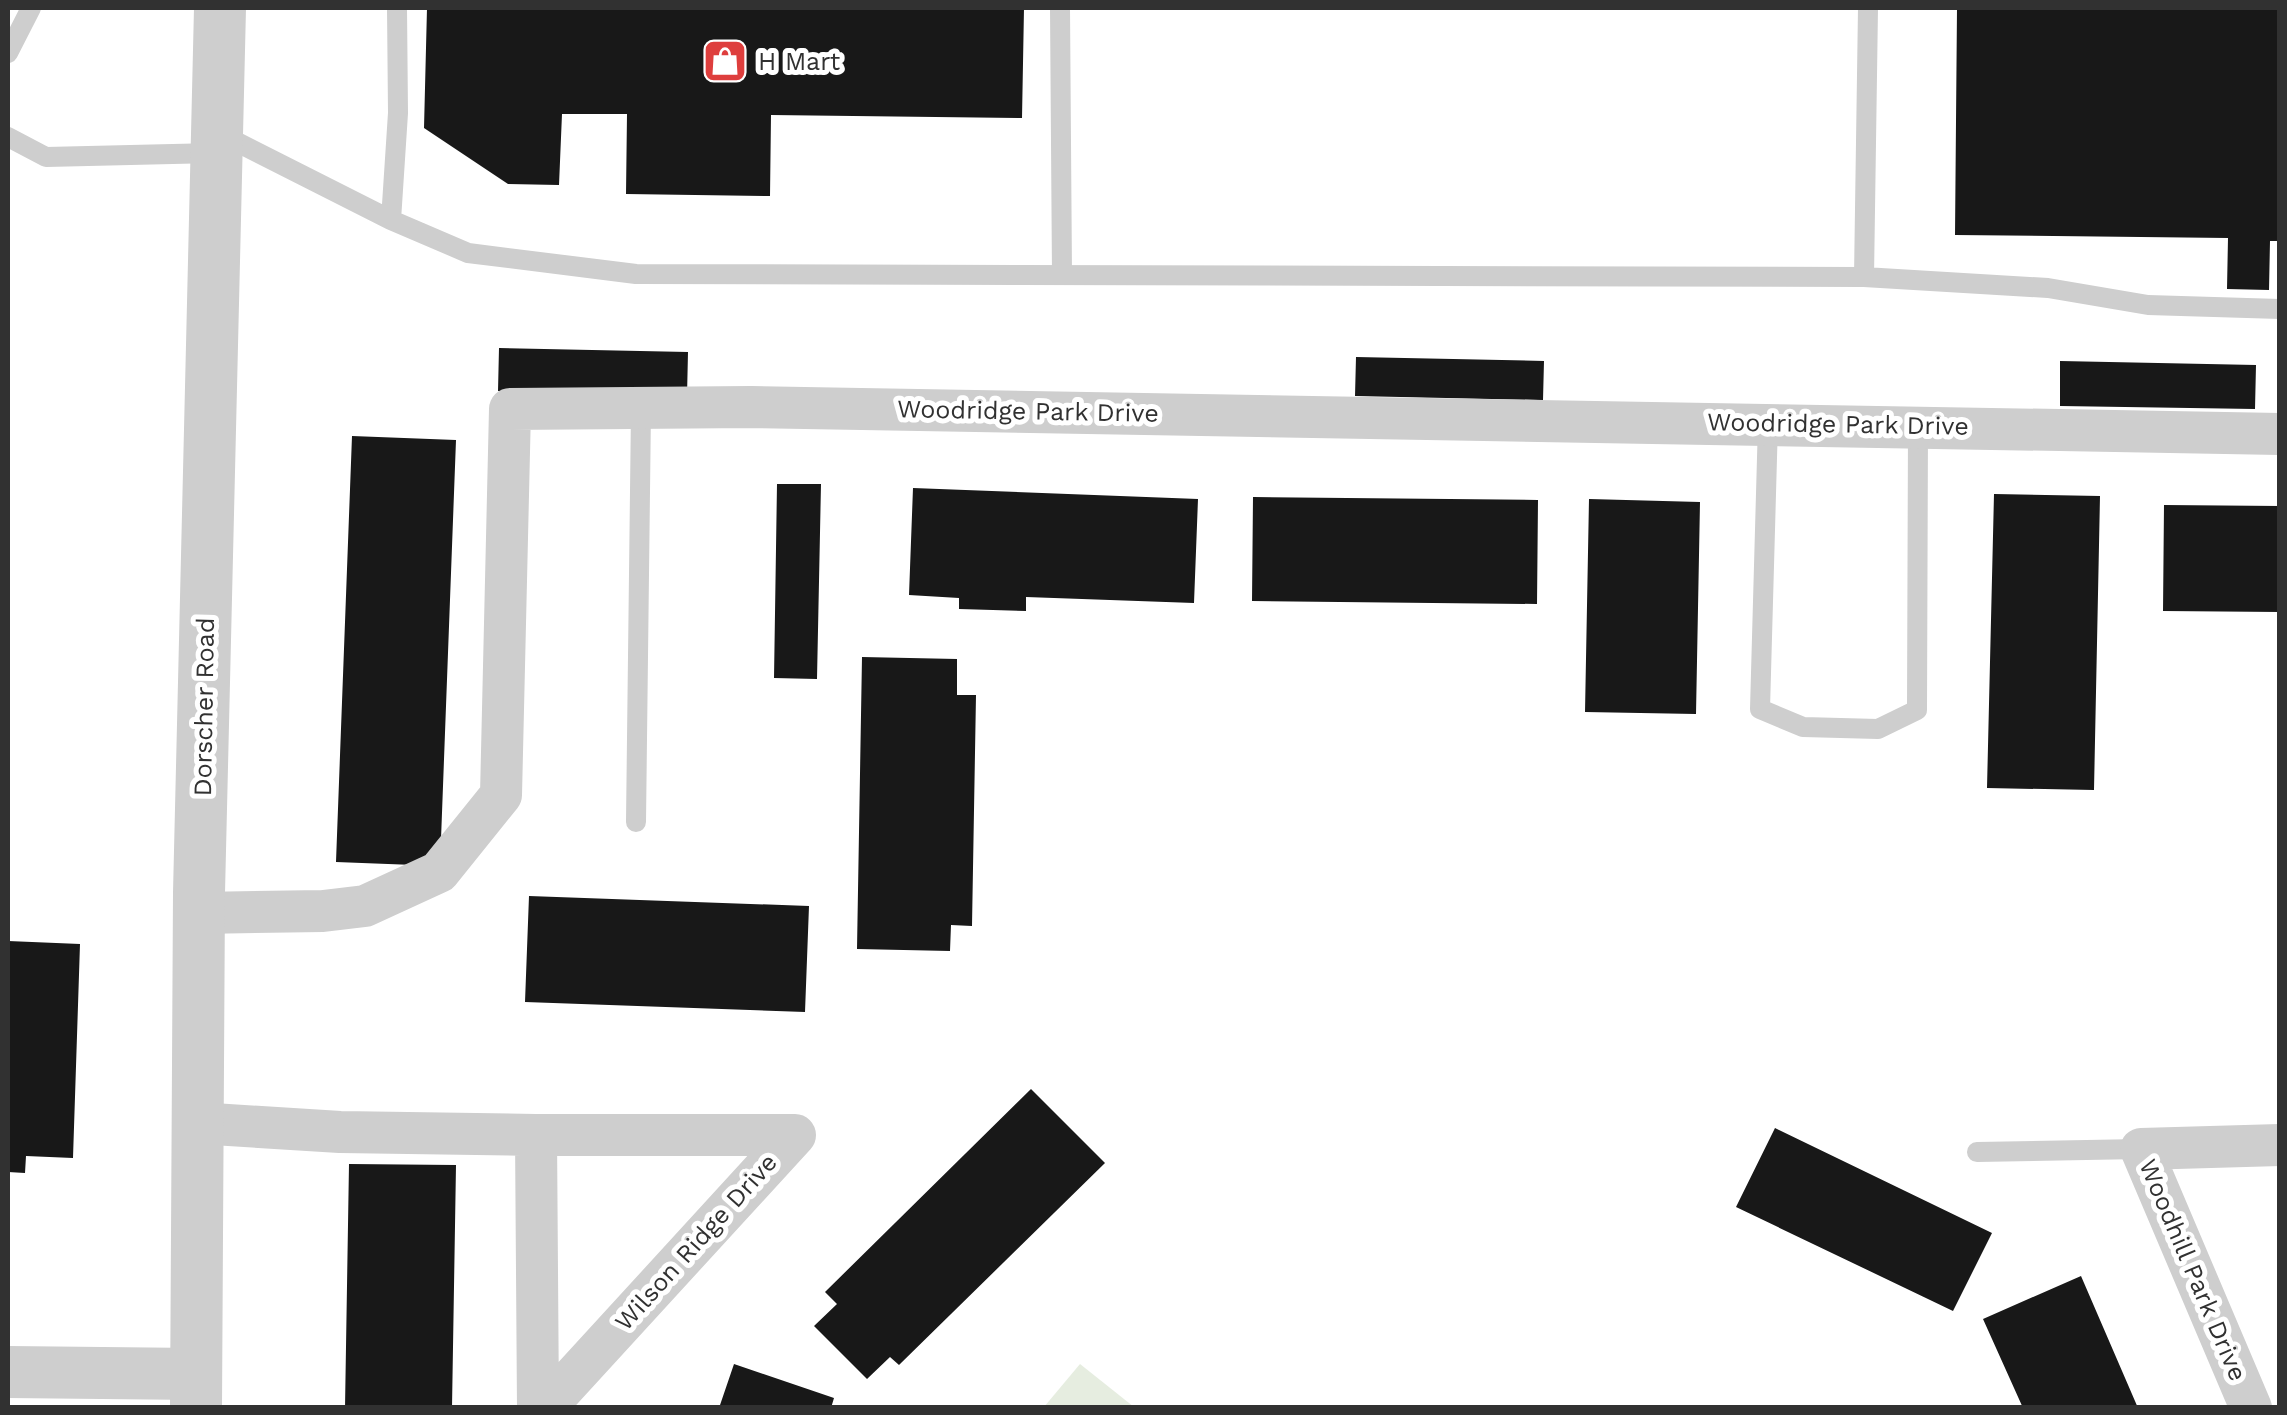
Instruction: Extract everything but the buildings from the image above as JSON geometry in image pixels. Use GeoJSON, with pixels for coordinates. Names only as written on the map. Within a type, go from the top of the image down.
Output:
{"type":"FeatureCollection","features":[{"type":"Feature","properties":{"kind":"street","name":"Dorscher Road"},"geometry":{"type":"LineString","coordinates":[[196,1391],[199,914],[220,8]]}},
{"type":"Feature","properties":{"kind":"street","name":"Woodridge Park Drive"},"geometry":{"type":"LineString","coordinates":[[199,914],[365,906],[440,872],[501,795],[510,409],[751,407],[2280,434]]}},
{"type":"Feature","properties":{"kind":"street","name":"Wilson Ridge Drive"},"geometry":{"type":"LineString","coordinates":[[197,1123],[340,1132],[795,1135],[542,1408]]}},
{"type":"Feature","properties":{"kind":"street","name":"Wilson Ridge Drive"},"geometry":{"type":"LineString","coordinates":[[536,1135],[542,1408]]}},
{"type":"Feature","properties":{"kind":"street","name":"Woodhill Park Drive"},"geometry":{"type":"LineString","coordinates":[[2251,1408],[2140,1149],[2280,1145]]}},
{"type":"Feature","properties":{"kind":"street"},"geometry":{"type":"LineString","coordinates":[[8,1372],[196,1391]]}},
{"type":"Feature","properties":{"kind":"lane"},"geometry":{"type":"LineString","coordinates":[[8,53],[31,8]]}},
{"type":"Feature","properties":{"kind":"lane"},"geometry":{"type":"LineString","coordinates":[[391,220],[398,113],[397,8]]}},
{"type":"Feature","properties":{"kind":"lane"},"geometry":{"type":"LineString","coordinates":[[1060,8],[1062,275]]}},
{"type":"Feature","properties":{"kind":"lane"},"geometry":{"type":"LineString","coordinates":[[1864,277],[1868,8]]}},
{"type":"Feature","properties":{"kind":"lane"},"geometry":{"type":"LineString","coordinates":[[8,136],[46,157],[217,143],[468,252],[636,274],[1864,277],[2048,288],[2148,305],[2280,308]]}},
{"type":"Feature","properties":{"kind":"lane"},"geometry":{"type":"LineString","coordinates":[[636,822],[641,410]]}},
{"type":"Feature","properties":{"kind":"lane"},"geometry":{"type":"LineString","coordinates":[[1768,422],[1760,710],[1802,726],[1878,728],[1917,710],[1918,426]]}},
{"type":"Feature","properties":{"kind":"lane"},"geometry":{"type":"LineString","coordinates":[[1977,1152],[2140,1149]]}},
{"type":"Feature","properties":{"kind":"shaded area"},"geometry":{"type":"Polygon","coordinates":[[[1080,1364],[1134,1407],[1044,1407],[1080,1364]]]}},
{"type":"Feature","properties":{"kind":"place","name":"H Mart"},"geometry":{"type":"Point","coordinates":[725,61]}}]}
